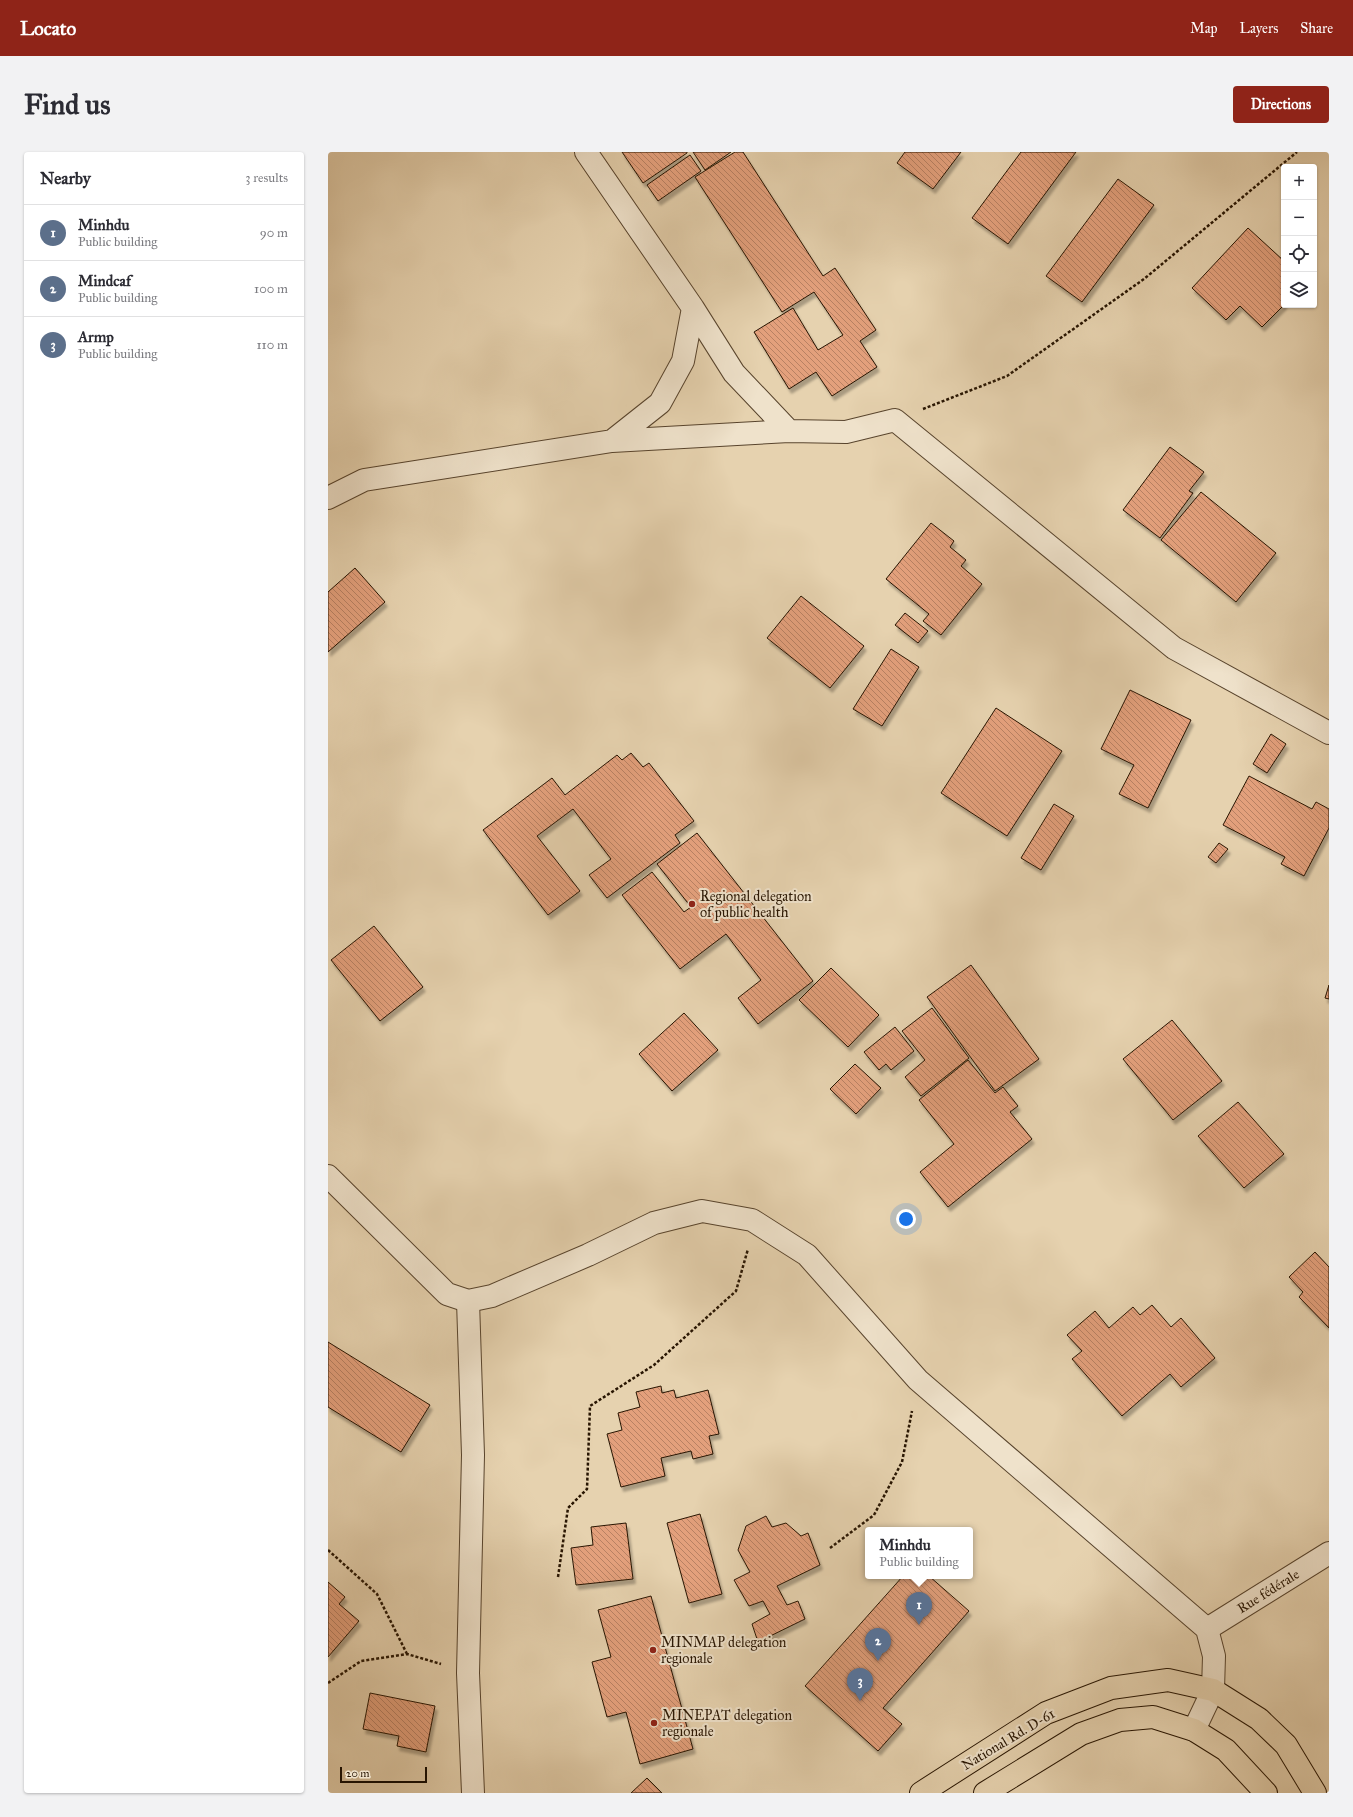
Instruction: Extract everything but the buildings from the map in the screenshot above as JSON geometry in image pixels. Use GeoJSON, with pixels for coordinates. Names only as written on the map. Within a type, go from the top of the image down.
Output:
{"type":"FeatureCollection","features":[{"type":"Feature","properties":{"kind":"highway","name":"National Rd. D-61"},"geometry":{"type":"LineString","coordinates":[[921,1793],[1046,1713],[1111,1688],[1168,1680],[1213,1690],[1259,1719],[1286,1745],[1315,1793]]}},
{"type":"Feature","properties":{"kind":"highway"},"geometry":{"type":"LineString","coordinates":[[985,1793],[1081,1734],[1120,1720],[1153,1717],[1194,1730],[1226,1750],[1266,1793]]}},
{"type":"Feature","properties":{"kind":"street"},"geometry":{"type":"LineString","coordinates":[[586,152],[693,308],[734,374],[789,431]]}},
{"type":"Feature","properties":{"kind":"street"},"geometry":{"type":"LineString","coordinates":[[612,441],[660,403],[682,361],[693,308]]}},
{"type":"Feature","properties":{"kind":"street"},"geometry":{"type":"LineString","coordinates":[[328,498],[364,480],[612,441],[789,431],[846,432],[895,420],[1174,648],[1329,733]]}},
{"type":"Feature","properties":{"kind":"street"},"geometry":{"type":"LineString","coordinates":[[328,1176],[447,1294],[468,1300],[492,1296],[588,1255],[654,1223],[702,1211],[752,1220],[806,1255],[918,1380],[1207,1629],[1214,1656],[1213,1690],[1194,1730]]}},
{"type":"Feature","properties":{"kind":"street"},"geometry":{"type":"LineString","coordinates":[[468,1300],[473,1455],[468,1673],[473,1793]]}},
{"type":"Feature","properties":{"kind":"street","name":"Rue fédérale"},"geometry":{"type":"LineString","coordinates":[[1207,1629],[1329,1553]]}},
{"type":"Feature","properties":{"kind":"path"},"geometry":{"type":"LineString","coordinates":[[895,420],[1008,376],[1144,279],[1297,152]]}},
{"type":"Feature","properties":{"kind":"path"},"geometry":{"type":"LineString","coordinates":[[558,1577],[568,1508],[587,1489],[590,1406],[654,1364],[736,1291],[750,1243],[752,1220]]}},
{"type":"Feature","properties":{"kind":"path"},"geometry":{"type":"LineString","coordinates":[[830,1548],[874,1515],[902,1462],[918,1380]]}},
{"type":"Feature","properties":{"kind":"path"},"geometry":{"type":"LineString","coordinates":[[328,1550],[376,1594],[407,1654]]}},
{"type":"Feature","properties":{"kind":"path"},"geometry":{"type":"LineString","coordinates":[[328,1683],[361,1661],[407,1654],[468,1673]]}},
{"type":"Feature","properties":{"kind":"place","name":"Regional delegation of public health"},"geometry":{"type":"Point","coordinates":[692,904]}},
{"type":"Feature","properties":{"kind":"place","name":"Minhdu"},"geometry":{"type":"Point","coordinates":[919,1625]}},
{"type":"Feature","properties":{"kind":"place","name":"MINMAP delegation regionale"},"geometry":{"type":"Point","coordinates":[653,1650]}},
{"type":"Feature","properties":{"kind":"place","name":"Mindcaf"},"geometry":{"type":"Point","coordinates":[878,1661]}},
{"type":"Feature","properties":{"kind":"place","name":"Armp"},"geometry":{"type":"Point","coordinates":[860,1701]}},
{"type":"Feature","properties":{"kind":"place","name":"MINEPAT delegation regionale"},"geometry":{"type":"Point","coordinates":[654,1723]}}]}
